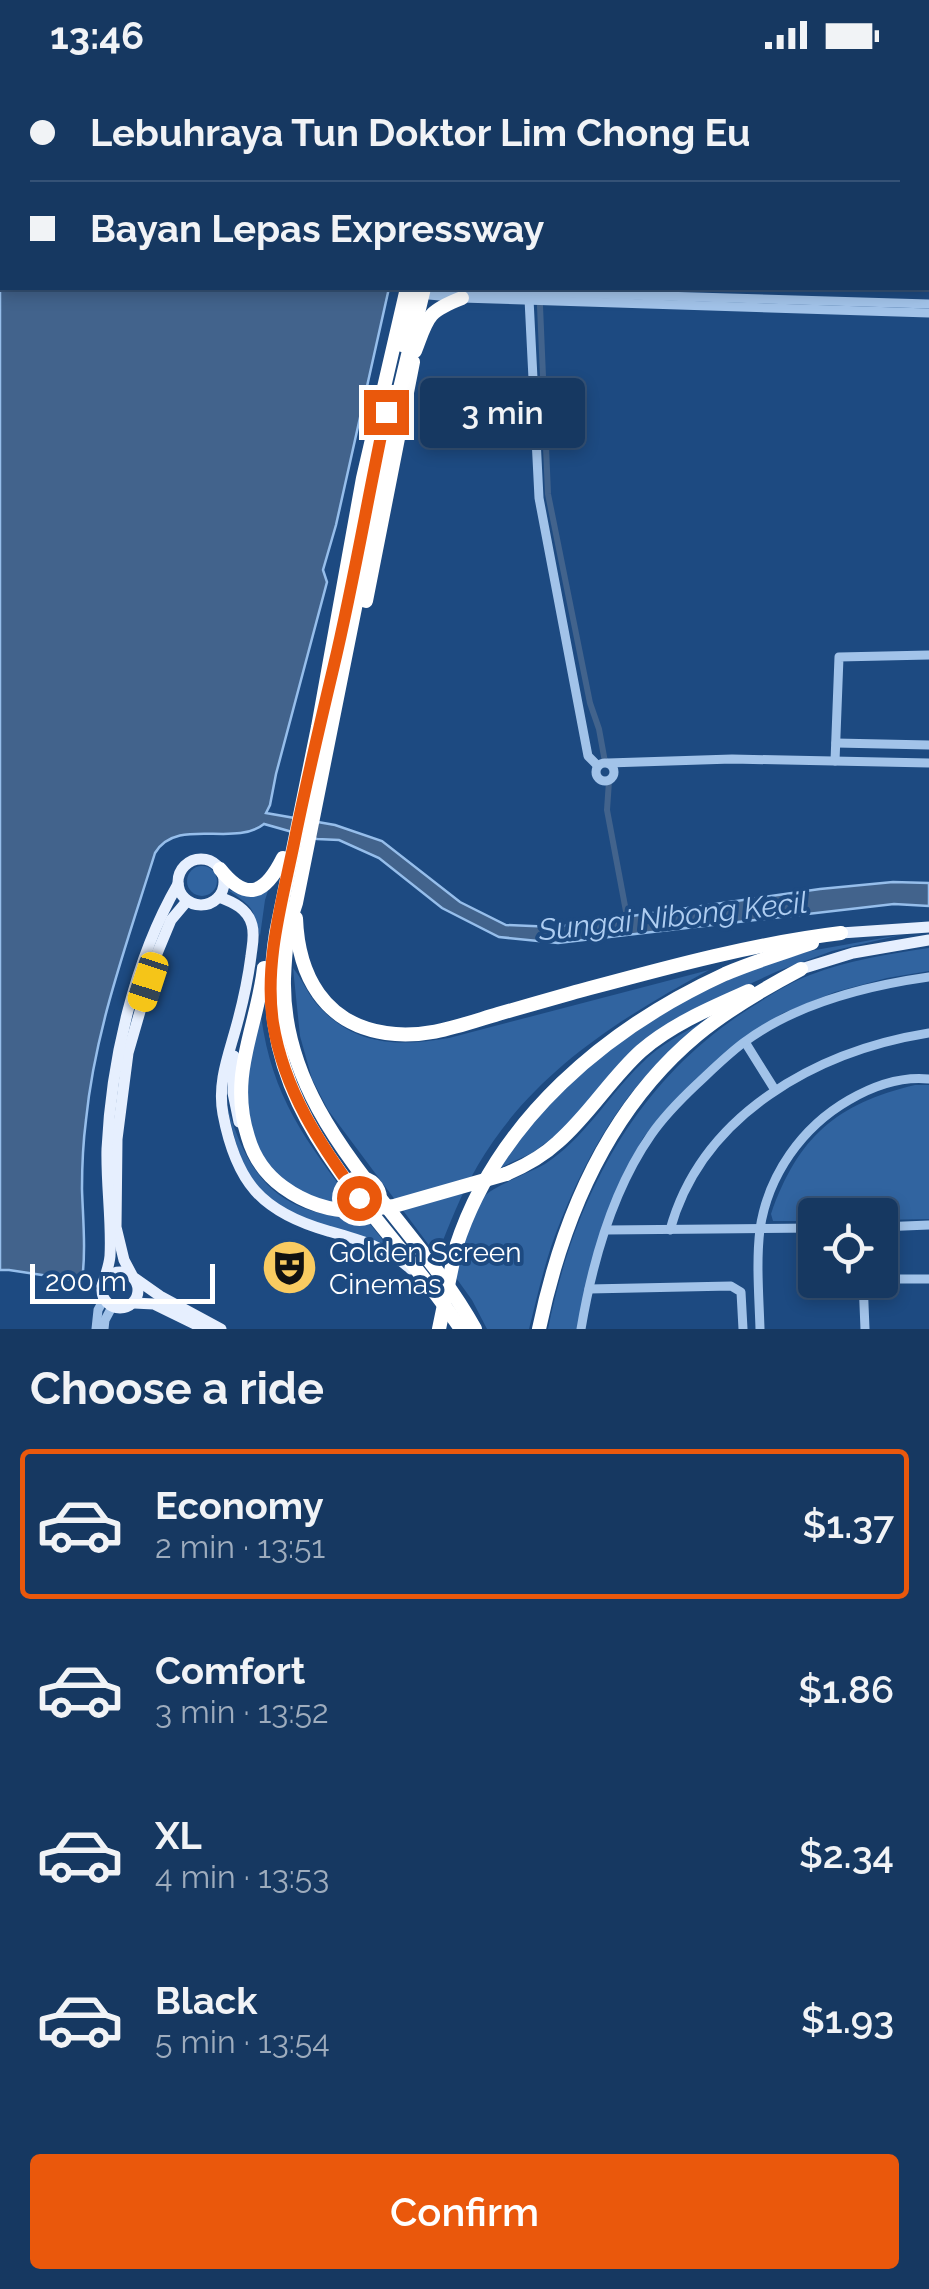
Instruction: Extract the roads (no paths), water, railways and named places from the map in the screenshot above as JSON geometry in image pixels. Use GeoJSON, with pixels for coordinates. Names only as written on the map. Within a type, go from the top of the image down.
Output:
{"type":"FeatureCollection","features":[{"type":"Feature","properties":{"kind":"highway"},"geometry":{"type":"LineString","coordinates":[[406,290],[370,445],[272,959],[271,1003],[279,1052],[310,1126],[359,1198],[461,1329]]}},
{"type":"Feature","properties":{"kind":"highway"},"geometry":{"type":"LineString","coordinates":[[318,727],[427,290]]}},
{"type":"Feature","properties":{"kind":"highway"},"geometry":{"type":"LineString","coordinates":[[304,802],[354,652],[367,598],[427,290]]}},
{"type":"Feature","properties":{"kind":"highway"},"geometry":{"type":"LineString","coordinates":[[415,352],[427,320],[459,292]]}},
{"type":"Feature","properties":{"kind":"highway"},"geometry":{"type":"LineString","coordinates":[[338,697],[356,582]]}},
{"type":"Feature","properties":{"kind":"highway"},"geometry":{"type":"LineString","coordinates":[[304,802],[330,625],[338,610]]}},
{"type":"Feature","properties":{"kind":"highway"},"geometry":{"type":"LineString","coordinates":[[220,868],[234,884],[253,889],[267,884],[296,843]]}},
{"type":"Feature","properties":{"kind":"highway"},"geometry":{"type":"LineString","coordinates":[[296,843],[296,903],[300,954],[306,973],[319,996],[332,1008],[374,1031],[424,1034],[783,940],[842,934]]}},
{"type":"Feature","properties":{"kind":"highway"},"geometry":{"type":"LineString","coordinates":[[284,858],[240,1080],[240,1098],[244,1126],[261,1166],[274,1180],[308,1202],[327,1208],[379,1209],[488,1181],[518,1169],[558,1143],[623,1068],[654,1040],[736,996],[802,969]]}},
{"type":"Feature","properties":{"kind":"highway"},"geometry":{"type":"LineString","coordinates":[[296,903],[288,933],[284,990],[290,1041],[304,1081],[343,1148],[475,1329]]}},
{"type":"Feature","properties":{"kind":"highway"},"geometry":{"type":"LineString","coordinates":[[440,1329],[456,1246],[479,1192],[530,1115],[585,1062],[629,1028],[699,986],[760,960],[842,934]]}},
{"type":"Feature","properties":{"kind":"highway"},"geometry":{"type":"LineString","coordinates":[[539,1329],[554,1263],[578,1202],[630,1108],[696,1036],[746,1000],[802,969]]}},
{"type":"Feature","properties":{"kind":"main road"},"geometry":{"type":"LineString","coordinates":[[106,1297],[110,1260],[108,1130],[119,1050],[136,984],[180,872],[193,860],[211,861],[220,868],[225,883],[219,897],[207,904],[188,901],[178,884]]}},
{"type":"Feature","properties":{"kind":"main road"},"geometry":{"type":"LineString","coordinates":[[219,897],[240,907],[252,925],[253,941],[232,1070],[233,1101],[246,1141],[261,1166]]}},
{"type":"Feature","properties":{"kind":"main road"},"geometry":{"type":"LineString","coordinates":[[134,1303],[138,1287],[124,1260],[116,1227],[116,1139],[124,1077],[156,956],[170,920],[188,901]]}},
{"type":"Feature","properties":{"kind":"main road"},"geometry":{"type":"LineString","coordinates":[[842,934],[929,927]]}},
{"type":"Feature","properties":{"kind":"main road"},"geometry":{"type":"LineString","coordinates":[[802,969],[853,953],[929,940]]}},
{"type":"Feature","properties":{"kind":"main road"},"geometry":{"type":"LineString","coordinates":[[238,1022],[221,1099],[232,1149],[250,1186],[281,1214],[375,1244],[421,1278]]}},
{"type":"Feature","properties":{"kind":"main road"},"geometry":{"type":"LineString","coordinates":[[106,1297],[108,1276],[124,1272],[221,1329]]}},
{"type":"Feature","properties":{"kind":"main road"},"geometry":{"type":"LineString","coordinates":[[106,1297],[124,1308],[134,1303],[154,1304],[205,1329]]}},
{"type":"Feature","properties":{"kind":"street"},"geometry":{"type":"LineString","coordinates":[[459,292],[528,299],[929,313]]}},
{"type":"Feature","properties":{"kind":"street"},"geometry":{"type":"LineString","coordinates":[[459,292],[929,304]]}},
{"type":"Feature","properties":{"kind":"street"},"geometry":{"type":"LineString","coordinates":[[528,299],[538,498],[588,756],[603,764],[732,759],[929,763]]}},
{"type":"Feature","properties":{"kind":"street"},"geometry":{"type":"LineString","coordinates":[[836,761],[839,656],[929,655]]}},
{"type":"Feature","properties":{"kind":"street"},"geometry":{"type":"LineString","coordinates":[[836,743],[929,745]]}},
{"type":"Feature","properties":{"kind":"street"},"geometry":{"type":"LineString","coordinates":[[580,1329],[606,1230],[622,1188],[650,1136],[686,1095],[745,1042],[800,1012],[844,995],[929,976]]}},
{"type":"Feature","properties":{"kind":"street"},"geometry":{"type":"LineString","coordinates":[[670,1230],[681,1195],[697,1168],[727,1132],[775,1090],[855,1051],[929,1033]]}},
{"type":"Feature","properties":{"kind":"street"},"geometry":{"type":"LineString","coordinates":[[745,1042],[775,1090]]}},
{"type":"Feature","properties":{"kind":"street"},"geometry":{"type":"LineString","coordinates":[[760,1329],[760,1228],[768,1197],[786,1158],[835,1108],[878,1086],[898,1080],[929,1079]]}},
{"type":"Feature","properties":{"kind":"street"},"geometry":{"type":"LineString","coordinates":[[898,1226],[929,1225]]}},
{"type":"Feature","properties":{"kind":"street"},"geometry":{"type":"LineString","coordinates":[[606,1230],[798,1228]]}},
{"type":"Feature","properties":{"kind":"street"},"geometry":{"type":"LineString","coordinates":[[898,1279],[929,1279]]}},
{"type":"Feature","properties":{"kind":"street"},"geometry":{"type":"LineString","coordinates":[[590,1289],[731,1286],[743,1298],[743,1329]]}},
{"type":"Feature","properties":{"kind":"street"},"geometry":{"type":"LineString","coordinates":[[96,1329],[97,1315],[106,1297]]}},
{"type":"Feature","properties":{"kind":"street"},"geometry":{"type":"LineString","coordinates":[[104,1329],[106,1297]]}},
{"type":"Feature","properties":{"kind":"street"},"geometry":{"type":"LineString","coordinates":[[864,1298],[865,1329]]}},
{"type":"Feature","properties":{"kind":"water","name":"Sungai Nibong Kecil"},"geometry":{"type":"Polygon","coordinates":[[[0,290],[389,290],[323,570],[327,582],[266,813],[335,825],[382,841],[460,902],[506,925],[555,927],[893,882],[929,883],[929,906],[894,904],[558,943],[499,937],[442,908],[379,858],[339,840],[317,839],[264,824],[252,831],[177,836],[155,853],[97,1052],[83,1146],[82,1281],[0,1270],[0,290]]]}},
{"type":"Feature","properties":{"kind":"waterway"},"geometry":{"type":"LineString","coordinates":[[540,306],[548,494],[605,762]]}},
{"type":"Feature","properties":{"kind":"waterway","name":"Sungai Nibong Kecil"},"geometry":{"type":"LineString","coordinates":[[609,781],[607,810],[628,922]]}},
{"type":"Feature","properties":{"kind":"place","name":"Golden Screen Cinemas"},"geometry":{"type":"Point","coordinates":[290,1268]}}]}
